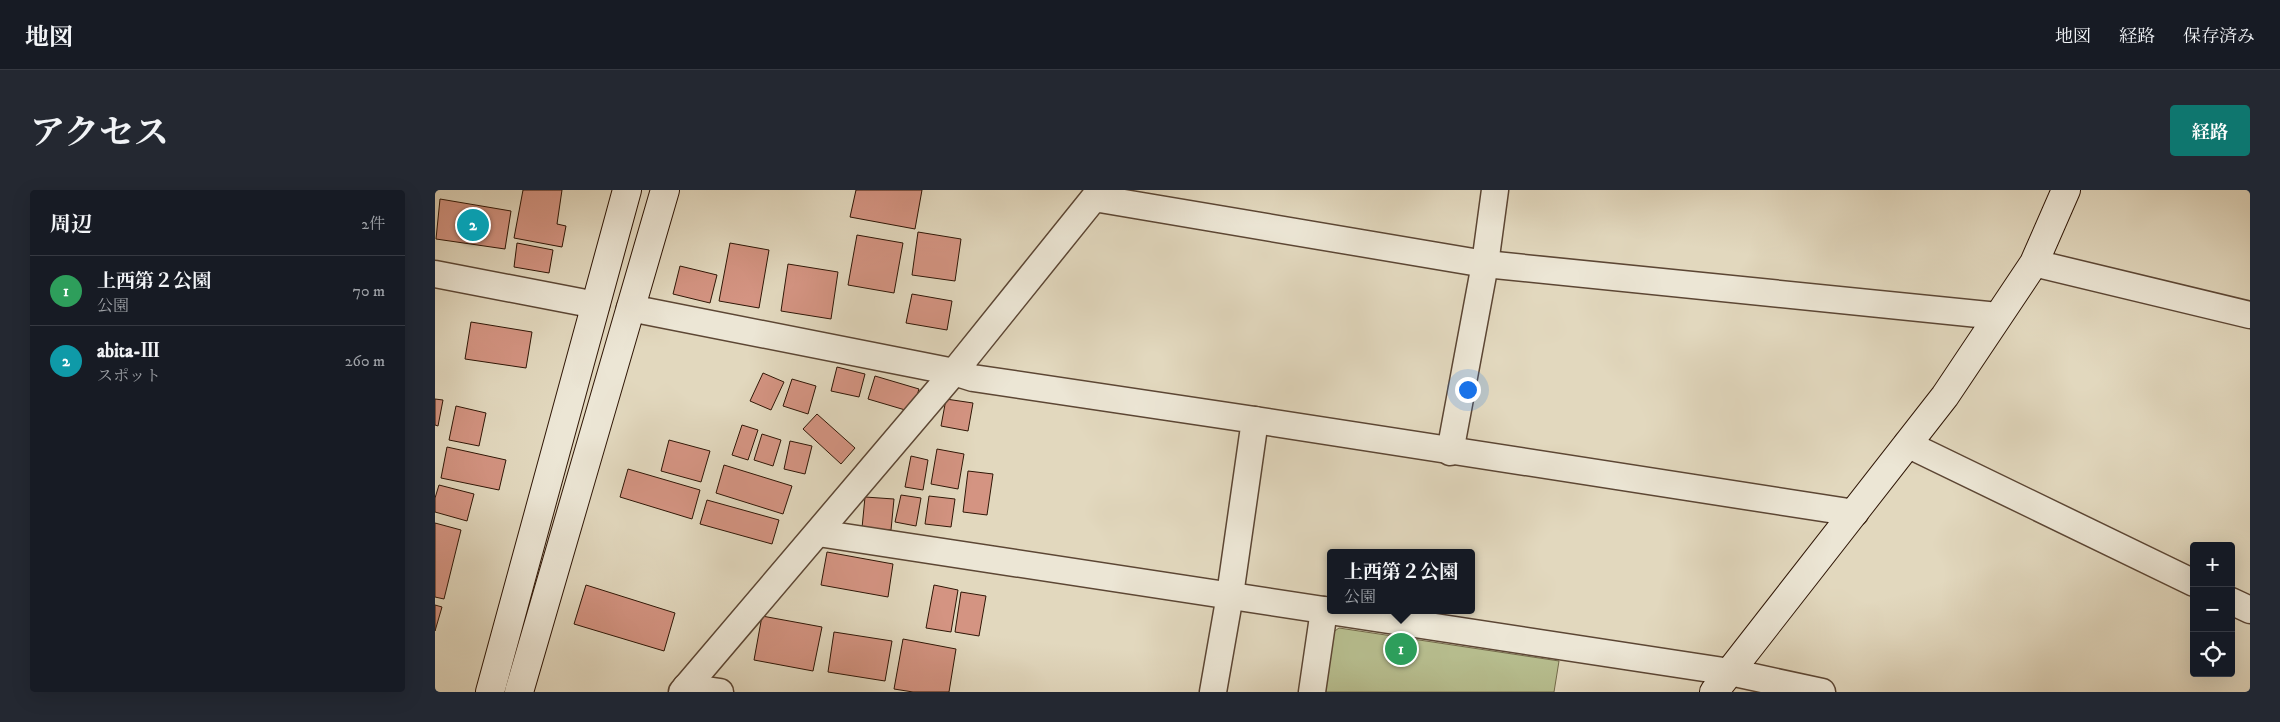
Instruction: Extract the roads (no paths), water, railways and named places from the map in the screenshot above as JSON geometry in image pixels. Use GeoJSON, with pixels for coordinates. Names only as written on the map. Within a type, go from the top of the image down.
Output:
{"type":"FeatureCollection","features":[{"type":"Feature","properties":{"kind":"street"},"geometry":{"type":"LineString","coordinates":[[490,692],[627,190]]}},
{"type":"Feature","properties":{"kind":"street"},"geometry":{"type":"LineString","coordinates":[[519,692],[665,190]]}},
{"type":"Feature","properties":{"kind":"street"},"geometry":{"type":"LineString","coordinates":[[1450,452],[1485,264],[1495,190]]}},
{"type":"Feature","properties":{"kind":"street"},"geometry":{"type":"LineString","coordinates":[[1722,682],[1945,396],[2034,263],[2067,190]]}},
{"type":"Feature","properties":{"kind":"street"},"geometry":{"type":"LineString","coordinates":[[684,689],[954,372],[1095,194],[1485,264],[1998,316]]}},
{"type":"Feature","properties":{"kind":"street"},"geometry":{"type":"LineString","coordinates":[[2034,263],[2250,315]]}},
{"type":"Feature","properties":{"kind":"street"},"geometry":{"type":"LineString","coordinates":[[435,274],[596,305]]}},
{"type":"Feature","properties":{"kind":"street"},"geometry":{"type":"LineString","coordinates":[[630,308],[954,372],[973,378],[1855,513]]}},
{"type":"Feature","properties":{"kind":"street"},"geometry":{"type":"LineString","coordinates":[[1213,692],[1230,595],[1255,420]]}},
{"type":"Feature","properties":{"kind":"street"},"geometry":{"type":"LineString","coordinates":[[1907,444],[2190,581]]}},
{"type":"Feature","properties":{"kind":"street"},"geometry":{"type":"LineString","coordinates":[[818,532],[1327,611]]}},
{"type":"Feature","properties":{"kind":"street"},"geometry":{"type":"LineString","coordinates":[[2235,603],[2250,610]]}},
{"type":"Feature","properties":{"kind":"street"},"geometry":{"type":"LineString","coordinates":[[1312,692],[1324,610]]}},
{"type":"Feature","properties":{"kind":"street"},"geometry":{"type":"LineString","coordinates":[[1346,614],[1722,682],[1822,692]]}},
{"type":"Feature","properties":{"kind":"street"},"geometry":{"type":"LineString","coordinates":[[684,689],[720,692]]}},
{"type":"Feature","properties":{"kind":"place","name":"abita-Ⅲ"},"geometry":{"type":"Point","coordinates":[473,225]}},
{"type":"Feature","properties":{"kind":"place","name":"上西第２公園"},"geometry":{"type":"Point","coordinates":[1401,649]}}]}
